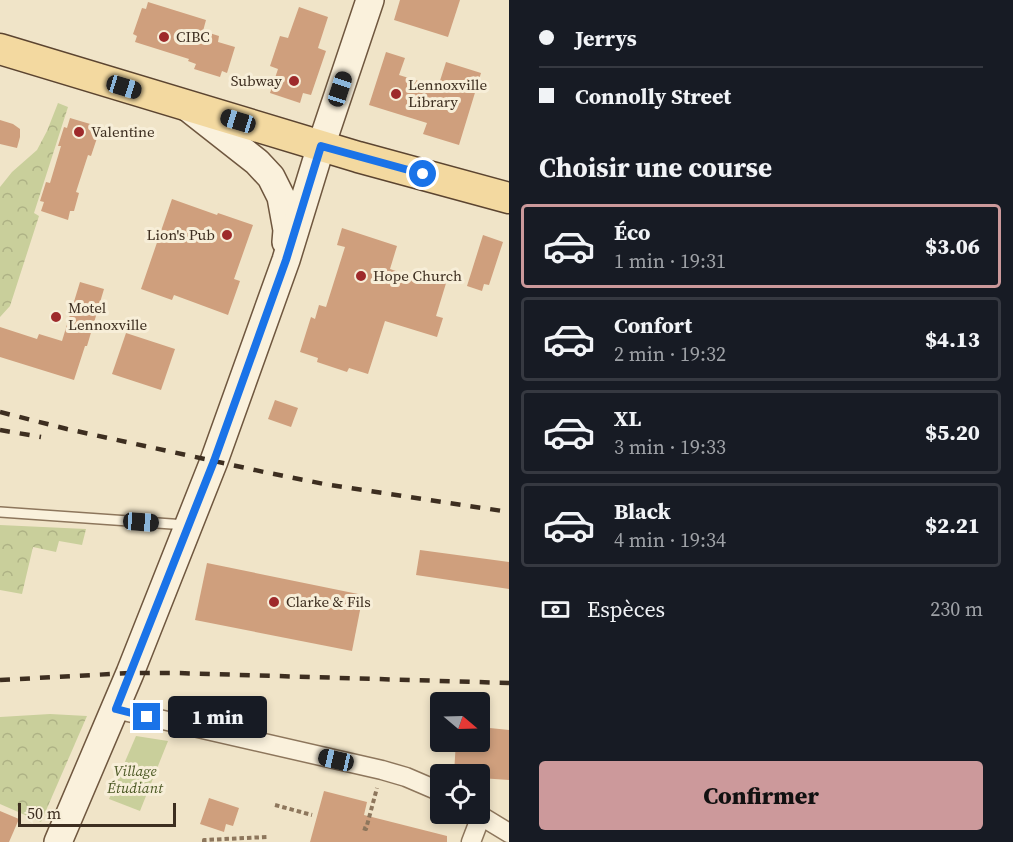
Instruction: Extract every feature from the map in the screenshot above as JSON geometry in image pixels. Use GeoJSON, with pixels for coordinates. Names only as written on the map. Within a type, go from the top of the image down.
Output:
{"type":"FeatureCollection","features":[{"type":"Feature","properties":{"kind":"main road"},"geometry":{"type":"LineString","coordinates":[[58,842],[116,709],[212,468],[286,260],[370,0]]}},
{"type":"Feature","properties":{"kind":"main road"},"geometry":{"type":"LineString","coordinates":[[0,49],[321,146],[509,198]]}},
{"type":"Feature","properties":{"kind":"main road"},"geometry":{"type":"LineString","coordinates":[[184,105],[257,162],[271,177],[281,197],[285,212],[286,260]]}},
{"type":"Feature","properties":{"kind":"street"},"geometry":{"type":"LineString","coordinates":[[116,709],[381,770],[430,787]]}},
{"type":"Feature","properties":{"kind":"street"},"geometry":{"type":"LineString","coordinates":[[490,821],[509,833]]}},
{"type":"Feature","properties":{"kind":"street"},"geometry":{"type":"LineString","coordinates":[[471,842],[476,824]]}},
{"type":"Feature","properties":{"kind":"lane"},"geometry":{"type":"LineString","coordinates":[[0,512],[189,525]]}},
{"type":"Feature","properties":{"kind":"path"},"geometry":{"type":"LineString","coordinates":[[363,828],[366,829],[381,770]]}},
{"type":"Feature","properties":{"kind":"path"},"geometry":{"type":"LineString","coordinates":[[275,806],[312,815]]}},
{"type":"Feature","properties":{"kind":"path"},"geometry":{"type":"LineString","coordinates":[[204,842],[204,840],[267,837]]}},
{"type":"Feature","properties":{"kind":"green space"},"geometry":{"type":"Polygon","coordinates":[[[58,103],[68,107],[34,213],[39,216],[10,306],[0,317],[0,187],[12,172],[37,150],[58,103]]]}},
{"type":"Feature","properties":{"kind":"green space"},"geometry":{"type":"Polygon","coordinates":[[[0,525],[86,529],[82,545],[59,541],[56,552],[33,547],[22,594],[0,590],[0,525]]]}},
{"type":"Feature","properties":{"kind":"green space"},"geometry":{"type":"Polygon","coordinates":[[[50,714],[87,716],[41,822],[0,804],[0,717],[50,714]]]}},
{"type":"Feature","properties":{"kind":"green space","name":"Village Étudiant"},"geometry":{"type":"Polygon","coordinates":[[[136,736],[168,741],[140,811],[109,799],[136,736]]]}},
{"type":"Feature","properties":{"kind":"building"},"geometry":{"type":"Polygon","coordinates":[[[400,0],[460,0],[448,37],[394,20],[400,0]]]}},
{"type":"Feature","properties":{"kind":"building"},"geometry":{"type":"Polygon","coordinates":[[[148,2],[206,20],[203,31],[219,36],[218,42],[235,47],[227,73],[222,71],[220,77],[194,69],[196,64],[188,61],[189,59],[135,42],[137,36],[133,34],[142,8],[146,9],[148,2]]]}},
{"type":"Feature","properties":{"kind":"building"},"geometry":{"type":"Polygon","coordinates":[[[299,7],[328,17],[318,48],[326,51],[311,95],[303,93],[300,103],[270,93],[278,69],[270,66],[280,36],[288,38],[299,7]]]}},
{"type":"Feature","properties":{"kind":"building"},"geometry":{"type":"Polygon","coordinates":[[[386,52],[405,58],[399,75],[438,87],[446,62],[481,73],[459,145],[423,134],[427,123],[369,105],[386,52]]]}},
{"type":"Feature","properties":{"kind":"building"},"geometry":{"type":"Polygon","coordinates":[[[70,118],[97,126],[93,137],[97,138],[91,156],[88,155],[76,192],[79,193],[74,211],[70,211],[68,220],[41,211],[44,202],[40,201],[46,182],[50,183],[61,146],[58,146],[64,127],[67,128],[70,118]]]}},
{"type":"Feature","properties":{"kind":"building"},"geometry":{"type":"Polygon","coordinates":[[[0,120],[20,129],[17,148],[0,144],[0,120]]]}},
{"type":"Feature","properties":{"kind":"building"},"geometry":{"type":"Polygon","coordinates":[[[172,199],[253,225],[234,279],[240,281],[228,315],[174,295],[172,300],[141,289],[172,199]]]}},
{"type":"Feature","properties":{"kind":"building","name":"Hope Church"},"geometry":{"type":"Polygon","coordinates":[[[342,228],[397,246],[390,269],[423,280],[425,273],[447,280],[436,316],[443,318],[437,337],[385,321],[368,374],[349,368],[347,372],[317,362],[318,358],[300,352],[311,317],[315,319],[319,305],[326,307],[345,247],[337,245],[342,228]]]}},
{"type":"Feature","properties":{"kind":"building"},"geometry":{"type":"Polygon","coordinates":[[[483,235],[503,242],[489,285],[484,284],[482,291],[467,286],[483,235]]]}},
{"type":"Feature","properties":{"kind":"building"},"geometry":{"type":"Polygon","coordinates":[[[80,282],[104,289],[74,380],[0,357],[0,327],[37,339],[39,334],[62,341],[80,282]]]}},
{"type":"Feature","properties":{"kind":"building"},"geometry":{"type":"Polygon","coordinates":[[[126,333],[175,349],[161,390],[112,374],[126,333]]]}},
{"type":"Feature","properties":{"kind":"building"},"geometry":{"type":"Polygon","coordinates":[[[275,400],[298,408],[291,427],[268,419],[275,400]]]}},
{"type":"Feature","properties":{"kind":"building"},"geometry":{"type":"Polygon","coordinates":[[[420,550],[509,562],[509,589],[416,575],[420,550]]]}},
{"type":"Feature","properties":{"kind":"building"},"geometry":{"type":"Polygon","coordinates":[[[207,563],[363,595],[352,651],[195,620],[207,563]]]}},
{"type":"Feature","properties":{"kind":"building"},"geometry":{"type":"Polygon","coordinates":[[[490,728],[509,730],[509,780],[490,779],[490,764],[455,764],[455,752],[490,752],[490,728]]]}},
{"type":"Feature","properties":{"kind":"building"},"geometry":{"type":"Polygon","coordinates":[[[324,791],[367,802],[364,815],[447,836],[447,842],[310,842],[324,791]]]}},
{"type":"Feature","properties":{"kind":"building"},"geometry":{"type":"Polygon","coordinates":[[[209,798],[239,808],[233,826],[226,824],[224,832],[200,824],[209,798]]]}},
{"type":"Feature","properties":{"kind":"building"},"geometry":{"type":"Polygon","coordinates":[[[0,811],[19,819],[9,842],[0,842],[0,811]]]}},
{"type":"Feature","properties":{"kind":"railway"},"geometry":{"type":"LineString","coordinates":[[0,412],[67,429],[324,484],[509,512]]}},
{"type":"Feature","properties":{"kind":"railway"},"geometry":{"type":"LineString","coordinates":[[0,430],[41,437]]}},
{"type":"Feature","properties":{"kind":"railway"},"geometry":{"type":"LineString","coordinates":[[0,680],[130,673],[177,673],[509,683]]}},
{"type":"Feature","properties":{"kind":"place","name":"CIBC"},"geometry":{"type":"Point","coordinates":[164,37]}},
{"type":"Feature","properties":{"kind":"place","name":"Subway"},"geometry":{"type":"Point","coordinates":[294,81]}},
{"type":"Feature","properties":{"kind":"place","name":"Lennoxville Library"},"geometry":{"type":"Point","coordinates":[396,94]}},
{"type":"Feature","properties":{"kind":"place","name":"Valentine"},"geometry":{"type":"Point","coordinates":[79,132]}},
{"type":"Feature","properties":{"kind":"place","name":"Lion's Pub"},"geometry":{"type":"Point","coordinates":[227,235]}},
{"type":"Feature","properties":{"kind":"place","name":"Hope Church"},"geometry":{"type":"Point","coordinates":[361,276]}},
{"type":"Feature","properties":{"kind":"place","name":"Motel Lennoxville"},"geometry":{"type":"Point","coordinates":[56,317]}},
{"type":"Feature","properties":{"kind":"place","name":"Clarke & Fils"},"geometry":{"type":"Point","coordinates":[274,602]}},
{"type":"Feature","properties":{"kind":"route"},"geometry":{"type":"LineString","coordinates":[[147,717],[116,709],[214,461],[286,260],[321,146],[423,174]]}}]}
